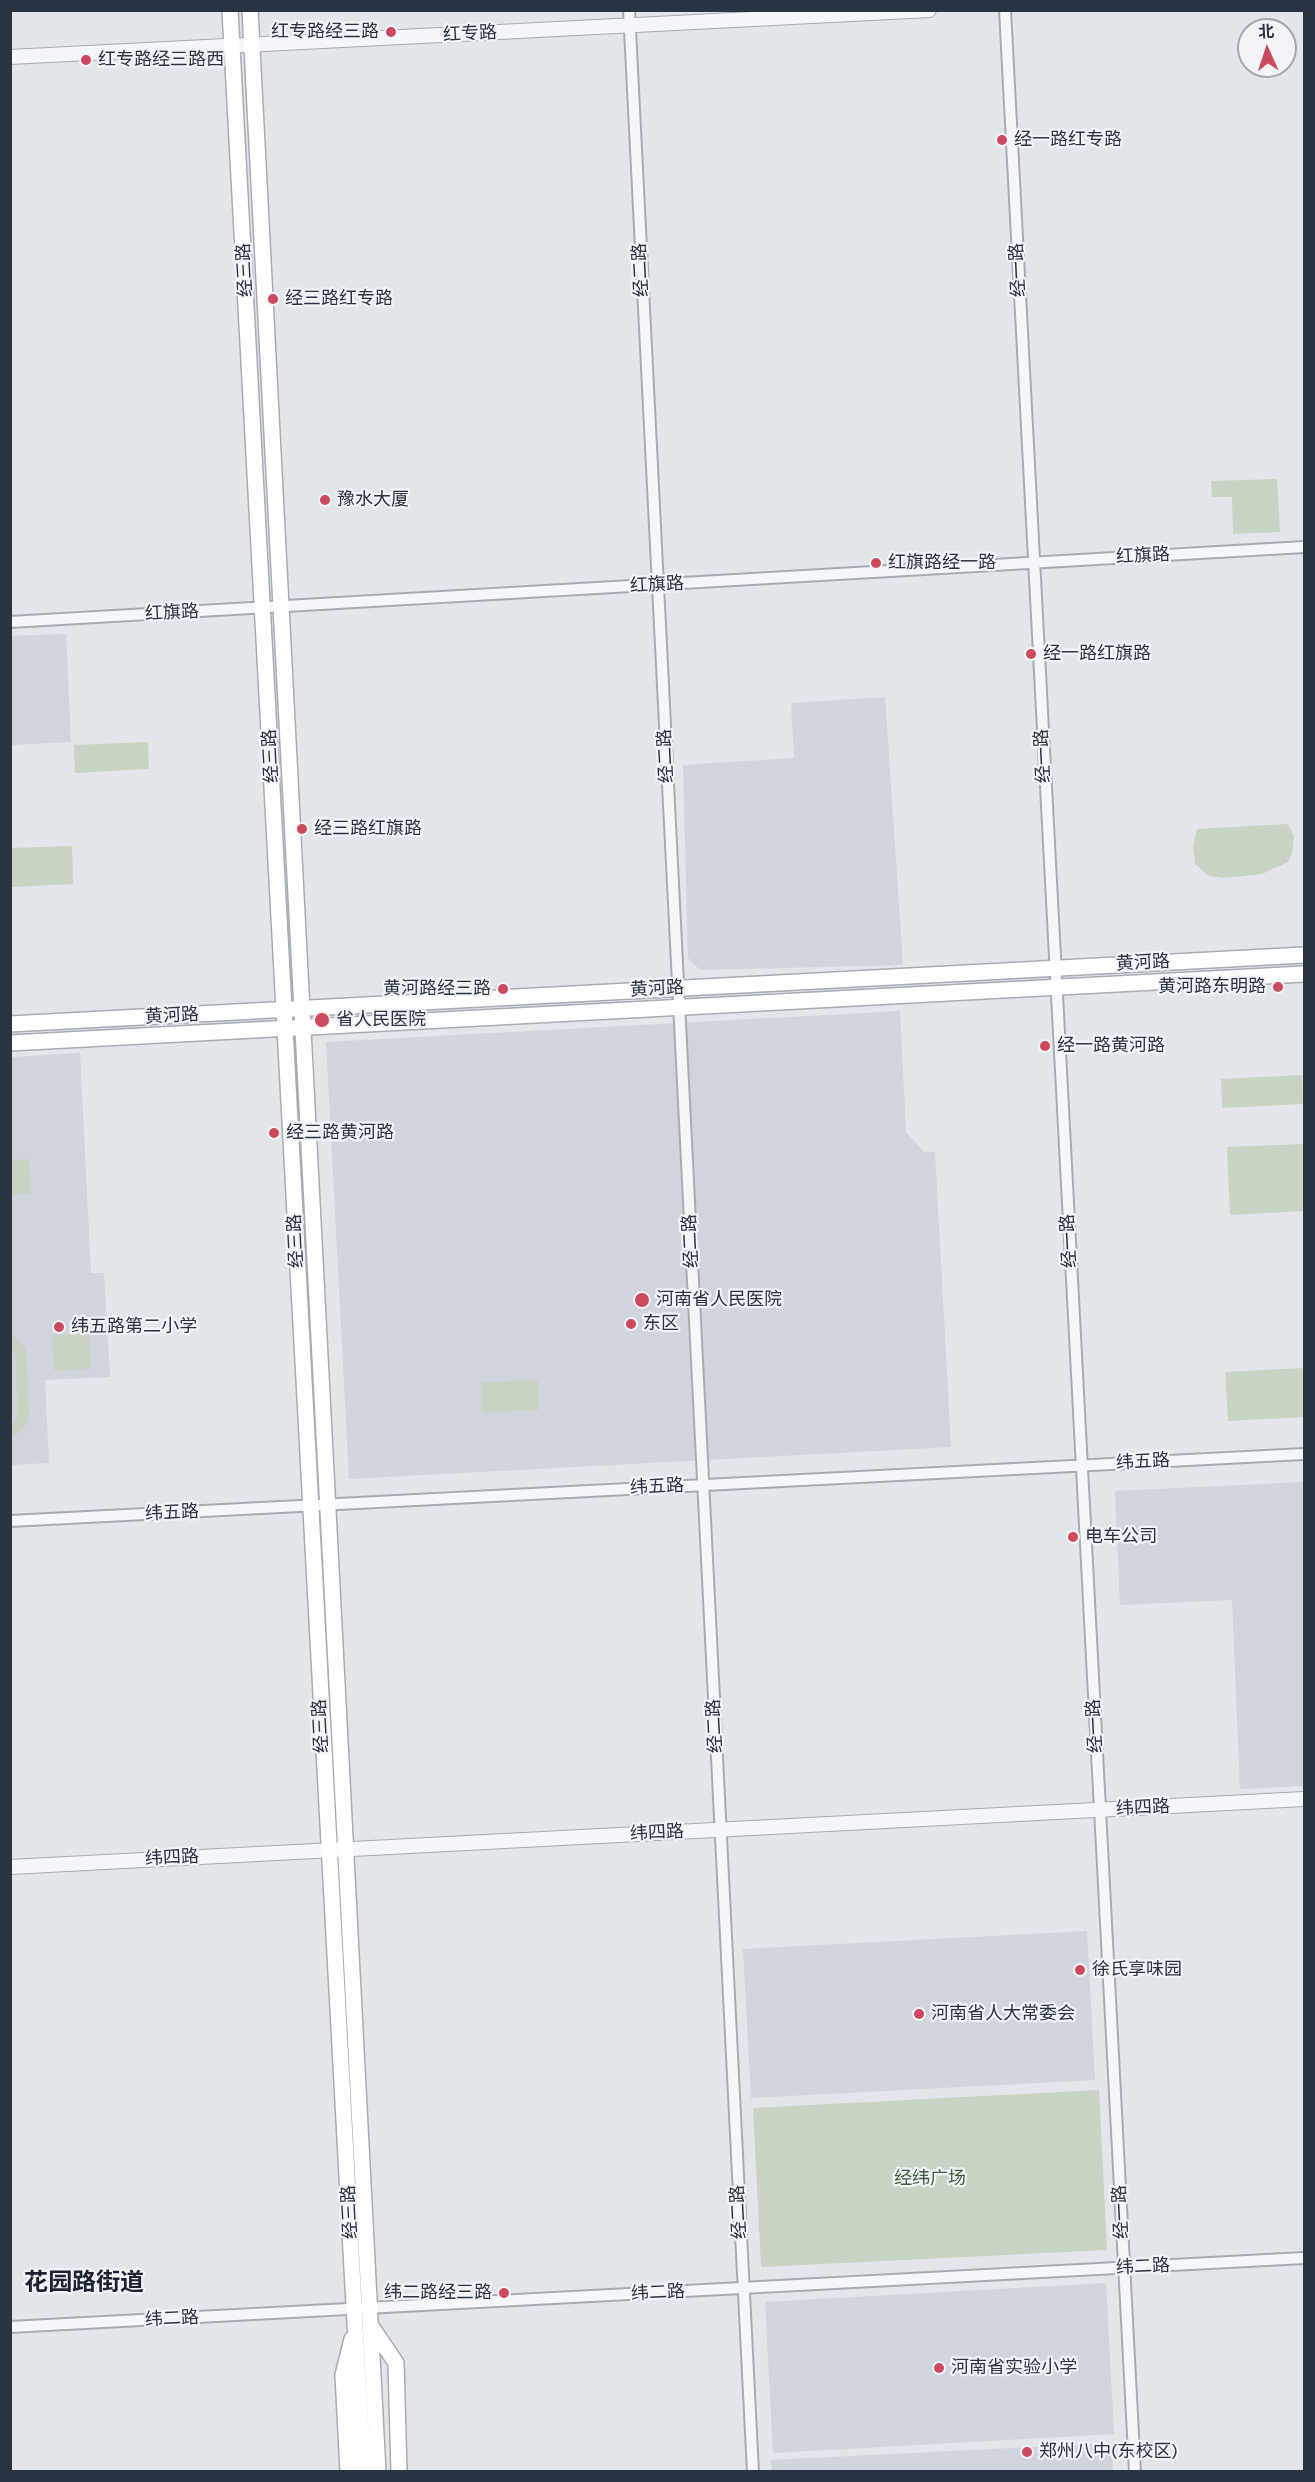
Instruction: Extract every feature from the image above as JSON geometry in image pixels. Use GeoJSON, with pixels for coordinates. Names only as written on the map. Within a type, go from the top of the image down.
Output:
{"type":"FeatureCollection","features":[{"type":"Feature","properties":{"kind":"main road","name":"经三路"},"geometry":{"type":"LineString","coordinates":[[230,10],[328,1850],[364,2325],[378,2472]]}},
{"type":"Feature","properties":{"kind":"main road","name":"经三路"},"geometry":{"type":"LineString","coordinates":[[250,10],[347,1849],[363,2308]]}},
{"type":"Feature","properties":{"kind":"main road","name":"黄河路"},"geometry":{"type":"LineString","coordinates":[[10,1024],[1305,955]]}},
{"type":"Feature","properties":{"kind":"main road","name":"黄河路"},"geometry":{"type":"LineString","coordinates":[[10,1043],[1305,974]]}},
{"type":"Feature","properties":{"kind":"main road","name":"经三路"},"geometry":{"type":"LineString","coordinates":[[363,2472],[364,2325]]}},
{"type":"Feature","properties":{"kind":"main road"},"geometry":{"type":"LineString","coordinates":[[348,2472],[343,2375],[364,2325],[396,2363],[399,2472]]}},
{"type":"Feature","properties":{"kind":"street","name":"经二路"},"geometry":{"type":"LineString","coordinates":[[629,10],[753,2472]]}},
{"type":"Feature","properties":{"kind":"street","name":"红专路"},"geometry":{"type":"LineString","coordinates":[[10,57],[929,10]]}},
{"type":"Feature","properties":{"kind":"street","name":"经一路"},"geometry":{"type":"LineString","coordinates":[[1005,10],[1135,2472]]}},
{"type":"Feature","properties":{"kind":"street","name":"红旗路"},"geometry":{"type":"LineString","coordinates":[[10,622],[1305,547]]}},
{"type":"Feature","properties":{"kind":"street","name":"纬五路"},"geometry":{"type":"LineString","coordinates":[[10,1521],[1305,1454]]}},
{"type":"Feature","properties":{"kind":"street","name":"纬四路"},"geometry":{"type":"LineString","coordinates":[[10,1867],[1305,1799]]}},
{"type":"Feature","properties":{"kind":"street","name":"纬二路"},"geometry":{"type":"LineString","coordinates":[[10,2327],[1305,2258]]}},
{"type":"Feature","properties":{"kind":"shaded area"},"geometry":{"type":"Polygon","coordinates":[[[66,634],[71,742],[11,745],[11,636],[66,634]]]}},
{"type":"Feature","properties":{"kind":"shaded area"},"geometry":{"type":"Polygon","coordinates":[[[885,697],[903,965],[700,970],[688,958],[683,765],[794,758],[791,703],[885,697]]]}},
{"type":"Feature","properties":{"kind":"shaded area","name":"河南省人民医院"},"geometry":{"type":"Polygon","coordinates":[[[900,1011],[906,1132],[924,1152],[935,1152],[951,1447],[349,1479],[326,1042],[900,1011]]]}},
{"type":"Feature","properties":{"kind":"shaded area"},"geometry":{"type":"Polygon","coordinates":[[[80,1053],[91,1273],[104,1273],[110,1377],[45,1380],[49,1463],[11,1465],[11,1057],[80,1053]]]}},
{"type":"Feature","properties":{"kind":"shaded area"},"geometry":{"type":"Polygon","coordinates":[[[1304,1482],[1304,1786],[1240,1789],[1232,1600],[1120,1605],[1115,1491],[1304,1482]]]}},
{"type":"Feature","properties":{"kind":"shaded area","name":"河南省人大常委会"},"geometry":{"type":"Polygon","coordinates":[[[1087,1931],[1095,2080],[751,2098],[743,1949],[1087,1931]]]}},
{"type":"Feature","properties":{"kind":"shaded area","name":"河南省实验小学"},"geometry":{"type":"Polygon","coordinates":[[[1106,2283],[1114,2434],[773,2453],[765,2302],[1106,2283]]]}},
{"type":"Feature","properties":{"kind":"shaded area","name":"郑州八中(东校区)"},"geometry":{"type":"Polygon","coordinates":[[[1112,2443],[1113,2471],[772,2471],[771,2460],[1112,2443]]]}},
{"type":"Feature","properties":{"kind":"green space"},"geometry":{"type":"Polygon","coordinates":[[[1277,479],[1280,532],[1233,534],[1232,497],[1212,497],[1211,481],[1277,479]]]}},
{"type":"Feature","properties":{"kind":"green space"},"geometry":{"type":"Polygon","coordinates":[[[148,742],[149,769],[75,773],[74,745],[148,742]]]}},
{"type":"Feature","properties":{"kind":"green space"},"geometry":{"type":"Polygon","coordinates":[[[1288,824],[1294,836],[1292,854],[1288,862],[1262,874],[1223,878],[1209,876],[1195,864],[1193,845],[1197,829],[1288,824]]]}},
{"type":"Feature","properties":{"kind":"green space"},"geometry":{"type":"Polygon","coordinates":[[[72,846],[73,884],[11,887],[11,848],[72,846]]]}},
{"type":"Feature","properties":{"kind":"green space"},"geometry":{"type":"Polygon","coordinates":[[[1302,1075],[1303,1104],[1222,1108],[1221,1079],[1302,1075]]]}},
{"type":"Feature","properties":{"kind":"green space"},"geometry":{"type":"Polygon","coordinates":[[[1304,1144],[1304,1211],[1230,1215],[1227,1147],[1304,1144]]]}},
{"type":"Feature","properties":{"kind":"green space"},"geometry":{"type":"Polygon","coordinates":[[[29,1159],[31,1194],[11,1195],[11,1160],[29,1159]]]}},
{"type":"Feature","properties":{"kind":"green space"},"geometry":{"type":"Polygon","coordinates":[[[11,1333],[26,1349],[29,1417],[23,1429],[11,1438],[11,1429],[18,1414],[15,1353],[11,1344],[11,1333]]]}},
{"type":"Feature","properties":{"kind":"green space"},"geometry":{"type":"Polygon","coordinates":[[[89,1333],[91,1369],[54,1371],[52,1335],[89,1333]]]}},
{"type":"Feature","properties":{"kind":"green space"},"geometry":{"type":"Polygon","coordinates":[[[1304,1368],[1304,1417],[1228,1421],[1225,1372],[1304,1368]]]}},
{"type":"Feature","properties":{"kind":"green space"},"geometry":{"type":"Polygon","coordinates":[[[538,1380],[539,1410],[482,1412],[481,1382],[538,1380]]]}},
{"type":"Feature","properties":{"kind":"green space","name":"经纬广场"},"geometry":{"type":"Polygon","coordinates":[[[1099,2090],[1107,2250],[761,2267],[753,2108],[1099,2090]]]}},
{"type":"Feature","properties":{"kind":"place","name":"红专路经三路"},"geometry":{"type":"Point","coordinates":[391,32]}},
{"type":"Feature","properties":{"kind":"place","name":"红专路经三路西"},"geometry":{"type":"Point","coordinates":[86,60]}},
{"type":"Feature","properties":{"kind":"place","name":"经一路红专路"},"geometry":{"type":"Point","coordinates":[1002,140]}},
{"type":"Feature","properties":{"kind":"place","name":"经三路红专路"},"geometry":{"type":"Point","coordinates":[273,299]}},
{"type":"Feature","properties":{"kind":"place","name":"豫水大厦"},"geometry":{"type":"Point","coordinates":[325,500]}},
{"type":"Feature","properties":{"kind":"place","name":"红旗路经一路"},"geometry":{"type":"Point","coordinates":[876,563]}},
{"type":"Feature","properties":{"kind":"place","name":"经一路红旗路"},"geometry":{"type":"Point","coordinates":[1031,654]}},
{"type":"Feature","properties":{"kind":"place","name":"经三路红旗路"},"geometry":{"type":"Point","coordinates":[302,829]}},
{"type":"Feature","properties":{"kind":"place","name":"黄河路东明路"},"geometry":{"type":"Point","coordinates":[1278,987]}},
{"type":"Feature","properties":{"kind":"place","name":"黄河路经三路"},"geometry":{"type":"Point","coordinates":[503,989]}},
{"type":"Feature","properties":{"kind":"place","name":"省人民医院"},"geometry":{"type":"Point","coordinates":[322,1020]}},
{"type":"Feature","properties":{"kind":"place","name":"经一路黄河路"},"geometry":{"type":"Point","coordinates":[1045,1046]}},
{"type":"Feature","properties":{"kind":"place","name":"经三路黄河路"},"geometry":{"type":"Point","coordinates":[274,1133]}},
{"type":"Feature","properties":{"kind":"place","name":"河南省人民医院"},"geometry":{"type":"Point","coordinates":[642,1300]}},
{"type":"Feature","properties":{"kind":"place","name":"东区"},"geometry":{"type":"Point","coordinates":[631,1324]}},
{"type":"Feature","properties":{"kind":"place","name":"纬五路第二小学"},"geometry":{"type":"Point","coordinates":[59,1327]}},
{"type":"Feature","properties":{"kind":"place","name":"电车公司"},"geometry":{"type":"Point","coordinates":[1073,1537]}},
{"type":"Feature","properties":{"kind":"place","name":"徐氏享味园"},"geometry":{"type":"Point","coordinates":[1080,1970]}},
{"type":"Feature","properties":{"kind":"place","name":"河南省人大常委会"},"geometry":{"type":"Point","coordinates":[919,2014]}},
{"type":"Feature","properties":{"kind":"place","name":"纬二路经三路"},"geometry":{"type":"Point","coordinates":[504,2293]}},
{"type":"Feature","properties":{"kind":"place","name":"河南省实验小学"},"geometry":{"type":"Point","coordinates":[939,2368]}},
{"type":"Feature","properties":{"kind":"place","name":"郑州八中(东校区)"},"geometry":{"type":"Point","coordinates":[1027,2452]}},
{"type":"Feature","properties":{"kind":"district","name":"花园路街道"},"geometry":{"type":"Point","coordinates":[84,2283]}}]}
